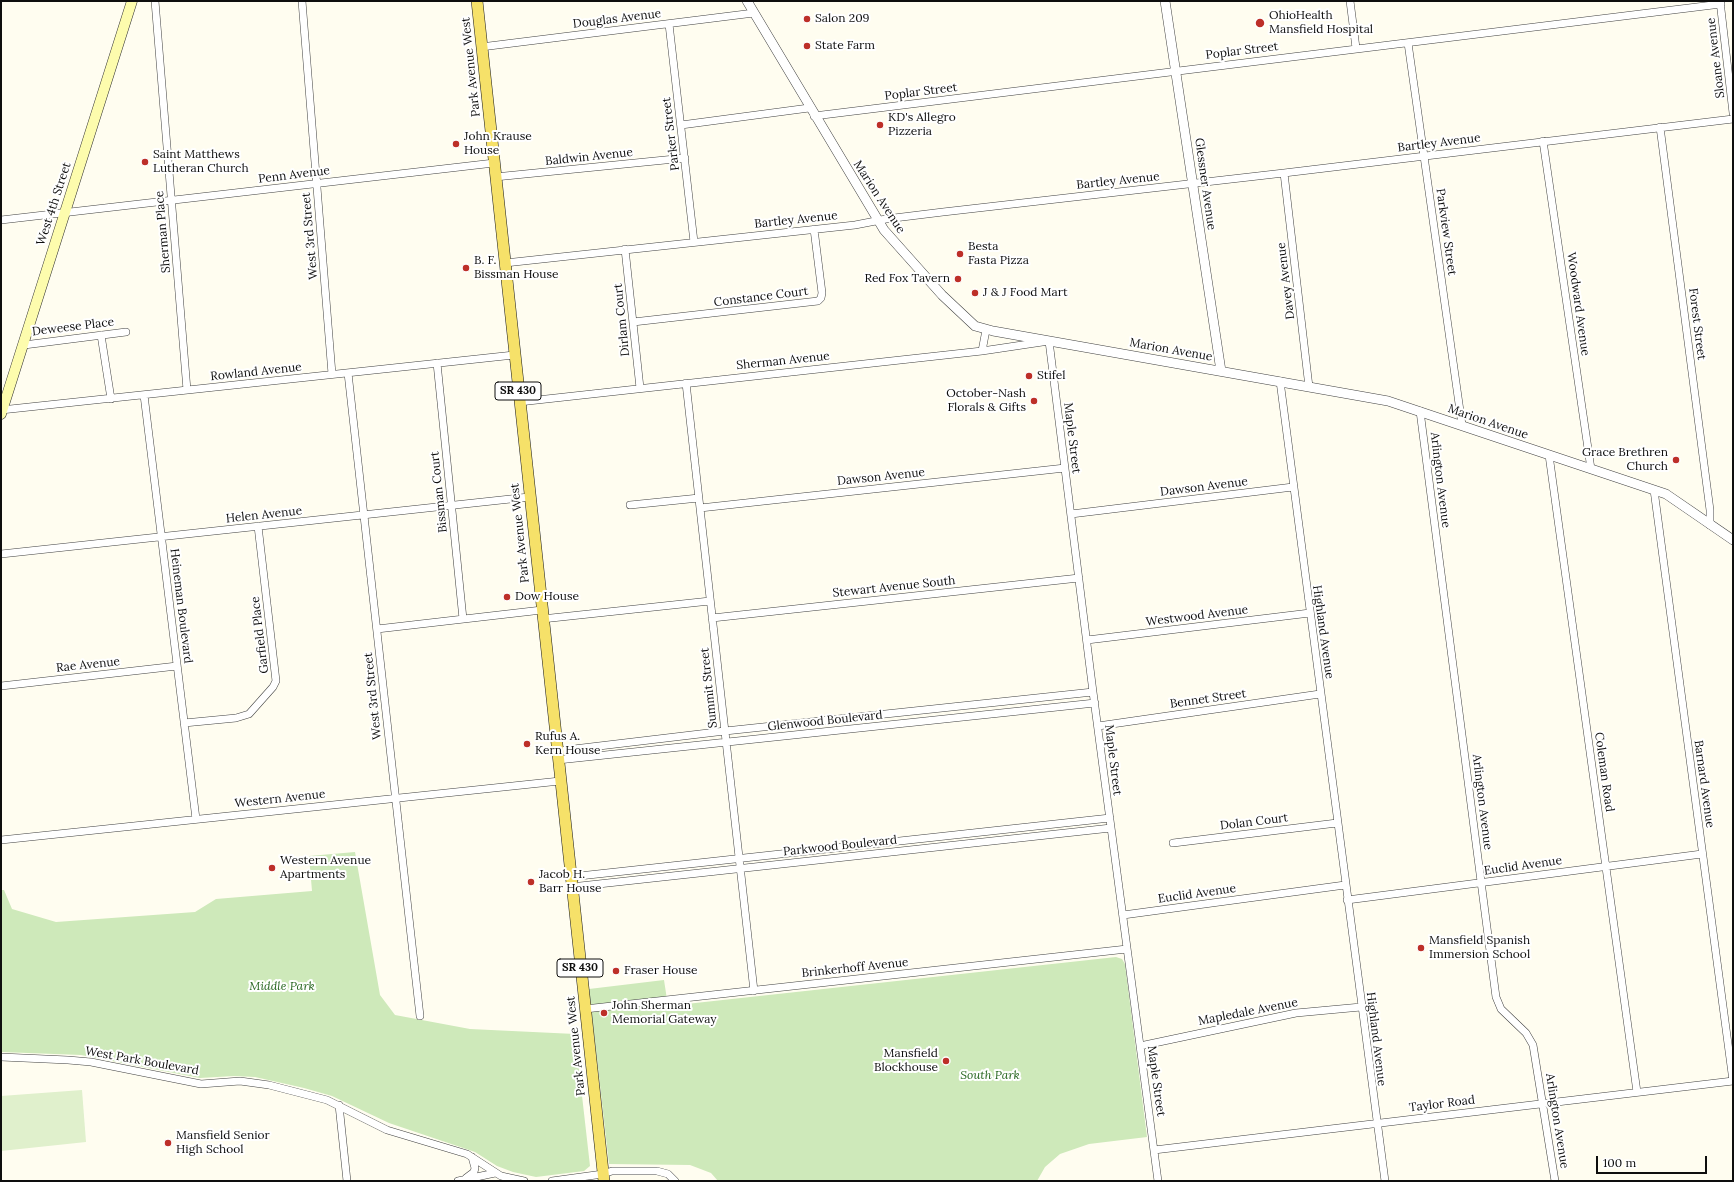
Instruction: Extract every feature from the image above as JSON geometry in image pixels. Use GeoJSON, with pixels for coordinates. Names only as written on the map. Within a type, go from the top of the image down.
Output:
{"type":"FeatureCollection","features":[{"type":"Feature","properties":{"kind":"main road","name":"West 4th Street"},"geometry":{"type":"LineString","coordinates":[[2,411],[132,1]]}},
{"type":"Feature","properties":{"kind":"main road","name":"Park Avenue West"},"geometry":{"type":"LineString","coordinates":[[477,1],[529,497],[604,1178]]}},
{"type":"Feature","properties":{"kind":"street","name":"Sherman Place"},"geometry":{"type":"LineString","coordinates":[[155,1],[187,390]]}},
{"type":"Feature","properties":{"kind":"street","name":"West 3rd Street"},"geometry":{"type":"LineString","coordinates":[[302,1],[332,374]]}},
{"type":"Feature","properties":{"kind":"street","name":"Marion Avenue"},"geometry":{"type":"LineString","coordinates":[[747,1],[809,108],[877,220],[915,266],[970,323],[986,330],[1382,400],[1420,411],[1654,490],[1674,498],[1733,540]]}},
{"type":"Feature","properties":{"kind":"street","name":"Glessner Avenue"},"geometry":{"type":"LineString","coordinates":[[1165,1],[1221,371]]}},
{"type":"Feature","properties":{"kind":"street"},"geometry":{"type":"LineString","coordinates":[[1350,1],[1356,48]]}},
{"type":"Feature","properties":{"kind":"street","name":"Poplar Street"},"geometry":{"type":"LineString","coordinates":[[814,116],[1720,2]]}},
{"type":"Feature","properties":{"kind":"street","name":"Sloane Avenue"},"geometry":{"type":"LineString","coordinates":[[1720,2],[1733,113]]}},
{"type":"Feature","properties":{"kind":"street","name":"Douglas Avenue"},"geometry":{"type":"LineString","coordinates":[[481,47],[754,13]]}},
{"type":"Feature","properties":{"kind":"street","name":"Parker Street"},"geometry":{"type":"LineString","coordinates":[[669,24],[694,242]]}},
{"type":"Feature","properties":{"kind":"street","name":"Parkview Street"},"geometry":{"type":"LineString","coordinates":[[1408,42],[1462,425]]}},
{"type":"Feature","properties":{"kind":"street"},"geometry":{"type":"LineString","coordinates":[[681,125],[809,108]]}},
{"type":"Feature","properties":{"kind":"street","name":"Bartley Avenue"},"geometry":{"type":"LineString","coordinates":[[505,263],[855,225],[877,220],[1193,184],[1733,119]]}},
{"type":"Feature","properties":{"kind":"street","name":"Forest Street"},"geometry":{"type":"LineString","coordinates":[[1660,127],[1710,510],[1710,524]]}},
{"type":"Feature","properties":{"kind":"street","name":"Woodward Avenue"},"geometry":{"type":"LineString","coordinates":[[1543,141],[1591,469]]}},
{"type":"Feature","properties":{"kind":"street","name":"Baldwin Avenue"},"geometry":{"type":"LineString","coordinates":[[495,177],[685,158]]}},
{"type":"Feature","properties":{"kind":"street","name":"Penn Avenue"},"geometry":{"type":"LineString","coordinates":[[1,220],[494,163]]}},
{"type":"Feature","properties":{"kind":"street","name":"Davey Avenue"},"geometry":{"type":"LineString","coordinates":[[1284,173],[1309,387]]}},
{"type":"Feature","properties":{"kind":"street","name":"Constance Court"},"geometry":{"type":"LineString","coordinates":[[633,322],[818,301],[822,294],[814,229]]}},
{"type":"Feature","properties":{"kind":"street","name":"Dirlam Court"},"geometry":{"type":"LineString","coordinates":[[625,249],[640,388]]}},
{"type":"Feature","properties":{"kind":"street"},"geometry":{"type":"LineString","coordinates":[[982,351],[986,330]]}},
{"type":"Feature","properties":{"kind":"street","name":"Deweese Place"},"geometry":{"type":"LineString","coordinates":[[24,345],[126,332]]}},
{"type":"Feature","properties":{"kind":"street"},"geometry":{"type":"LineString","coordinates":[[101,335],[111,399]]}},
{"type":"Feature","properties":{"kind":"street","name":"Sherman Avenue"},"geometry":{"type":"LineString","coordinates":[[519,402],[982,351],[1049,341]]}},
{"type":"Feature","properties":{"kind":"street","name":"Maple Street"},"geometry":{"type":"LineString","coordinates":[[1049,341],[1093,692],[1158,1181]]}},
{"type":"Feature","properties":{"kind":"street","name":"Rowland Avenue"},"geometry":{"type":"LineString","coordinates":[[2,411],[514,355]]}},
{"type":"Feature","properties":{"kind":"street","name":"Bissman Court"},"geometry":{"type":"LineString","coordinates":[[437,363],[463,619]]}},
{"type":"Feature","properties":{"kind":"street","name":"West 3rd Street"},"geometry":{"type":"LineString","coordinates":[[348,373],[420,1016]]}},
{"type":"Feature","properties":{"kind":"street","name":"Highland Avenue"},"geometry":{"type":"LineString","coordinates":[[1280,381],[1376,1123],[1385,1181]]}},
{"type":"Feature","properties":{"kind":"street","name":"Summit Street"},"geometry":{"type":"LineString","coordinates":[[686,383],[754,991]]}},
{"type":"Feature","properties":{"kind":"street","name":"Heineman Boulevard"},"geometry":{"type":"LineString","coordinates":[[144,395],[196,819]]}},
{"type":"Feature","properties":{"kind":"street","name":"Arlington Avenue"},"geometry":{"type":"LineString","coordinates":[[1420,411],[1498,1004],[1505,1014],[1526,1033],[1533,1045],[1555,1181]]}},
{"type":"Feature","properties":{"kind":"street","name":"Coleman Road"},"geometry":{"type":"LineString","coordinates":[[1549,455],[1637,1092]]}},
{"type":"Feature","properties":{"kind":"street","name":"Dawson Avenue"},"geometry":{"type":"LineString","coordinates":[[700,508],[1065,468]]}},
{"type":"Feature","properties":{"kind":"street","name":"Dawson Avenue"},"geometry":{"type":"LineString","coordinates":[[1071,514],[1293,487]]}},
{"type":"Feature","properties":{"kind":"street","name":"Barnard Avenue"},"geometry":{"type":"LineString","coordinates":[[1654,490],[1733,1081]]}},
{"type":"Feature","properties":{"kind":"street","name":"Helen Avenue"},"geometry":{"type":"LineString","coordinates":[[1,554],[529,497]]}},
{"type":"Feature","properties":{"kind":"street"},"geometry":{"type":"LineString","coordinates":[[630,505],[699,498]]}},
{"type":"Feature","properties":{"kind":"street","name":"Garfield Place"},"geometry":{"type":"LineString","coordinates":[[184,723],[236,718],[249,714],[273,687],[276,681],[258,526]]}},
{"type":"Feature","properties":{"kind":"street","name":"Stewart Avenue South"},"geometry":{"type":"LineString","coordinates":[[712,618],[1079,578]]}},
{"type":"Feature","properties":{"kind":"street"},"geometry":{"type":"LineString","coordinates":[[377,629],[463,619],[542,615],[710,601]]}},
{"type":"Feature","properties":{"kind":"street","name":"Westwood Avenue"},"geometry":{"type":"LineString","coordinates":[[1087,640],[1310,613]]}},
{"type":"Feature","properties":{"kind":"street","name":"Rae Avenue"},"geometry":{"type":"LineString","coordinates":[[1,686],[177,666]]}},
{"type":"Feature","properties":{"kind":"street","name":"Glenwood Boulevard"},"geometry":{"type":"LineString","coordinates":[[558,756],[725,731],[1093,692]]}},
{"type":"Feature","properties":{"kind":"street","name":"Bennet Street"},"geometry":{"type":"LineString","coordinates":[[1098,726],[1320,694]]}},
{"type":"Feature","properties":{"kind":"street","name":"Glenwood Boulevard"},"geometry":{"type":"LineString","coordinates":[[558,756],[726,742],[1095,703]]}},
{"type":"Feature","properties":{"kind":"street","name":"Western Avenue"},"geometry":{"type":"LineString","coordinates":[[1,840],[560,781]]}},
{"type":"Feature","properties":{"kind":"street"},"geometry":{"type":"LineString","coordinates":[[571,882],[739,859],[1110,818]]}},
{"type":"Feature","properties":{"kind":"street","name":"Dolan Court"},"geometry":{"type":"LineString","coordinates":[[1173,843],[1337,823]]}},
{"type":"Feature","properties":{"kind":"street","name":"Parkwood Boulevard"},"geometry":{"type":"LineString","coordinates":[[571,882],[740,868],[1111,828]]}},
{"type":"Feature","properties":{"kind":"street","name":"Euclid Avenue"},"geometry":{"type":"LineString","coordinates":[[1347,900],[1606,865],[1702,854]]}},
{"type":"Feature","properties":{"kind":"street","name":"Euclid Avenue"},"geometry":{"type":"LineString","coordinates":[[1123,915],[1345,885]]}},
{"type":"Feature","properties":{"kind":"street","name":"Brinkerhoff Avenue"},"geometry":{"type":"LineString","coordinates":[[585,1009],[1127,949]]}},
{"type":"Feature","properties":{"kind":"street","name":"Mapledale Avenue"},"geometry":{"type":"LineString","coordinates":[[1140,1046],[1296,1013],[1361,1007]]}},
{"type":"Feature","properties":{"kind":"street","name":"West Park Boulevard"},"geometry":{"type":"LineString","coordinates":[[1,1057],[91,1062],[201,1084],[240,1081],[251,1082],[321,1098],[339,1105],[378,1126],[397,1134],[463,1153],[472,1157],[495,1173],[524,1181]]}},
{"type":"Feature","properties":{"kind":"street","name":"Taylor Road"},"geometry":{"type":"LineString","coordinates":[[1154,1150],[1733,1081]]}},
{"type":"Feature","properties":{"kind":"street"},"geometry":{"type":"LineString","coordinates":[[339,1105],[347,1181]]}},
{"type":"Feature","properties":{"kind":"street"},"geometry":{"type":"LineString","coordinates":[[460,1180],[474,1172],[475,1164],[472,1157]]}},
{"type":"Feature","properties":{"kind":"street"},"geometry":{"type":"LineString","coordinates":[[552,1181],[604,1178],[612,1171],[657,1170],[668,1174],[675,1181]]}},
{"type":"Feature","properties":{"kind":"street"},"geometry":{"type":"LineString","coordinates":[[460,1180],[495,1173]]}},
{"type":"Feature","properties":{"kind":"green space","name":"Middle Park"},"geometry":{"type":"Polygon","coordinates":[[[355,852],[380,995],[395,1015],[470,1029],[575,1034],[590,1166],[584,1171],[536,1177],[513,1172],[497,1166],[475,1152],[389,1123],[332,1096],[255,1077],[234,1076],[200,1078],[81,1055],[1,1052],[1,890],[4,890],[12,909],[56,922],[195,912],[216,899],[312,891],[309,856],[355,852]]]}},
{"type":"Feature","properties":{"kind":"green space","name":"South Park"},"geometry":{"type":"Polygon","coordinates":[[[1116,957],[1122,959],[1125,964],[1147,1137],[1089,1144],[1060,1154],[1045,1167],[1037,1181],[718,1181],[711,1173],[690,1165],[609,1164],[589,989],[664,980],[668,1006],[1116,957]]]}},
{"type":"Feature","properties":{"kind":"green space"},"geometry":{"type":"Polygon","coordinates":[[[82,1090],[86,1142],[1,1151],[1,1096],[82,1090]]]}},
{"type":"Feature","properties":{"kind":"place","name":"Salon 209"},"geometry":{"type":"Point","coordinates":[807,19]}},
{"type":"Feature","properties":{"kind":"place","name":"OhioHealth Mansfield Hospital"},"geometry":{"type":"Point","coordinates":[1260,23]}},
{"type":"Feature","properties":{"kind":"place","name":"State Farm"},"geometry":{"type":"Point","coordinates":[807,46]}},
{"type":"Feature","properties":{"kind":"place","name":"KD's Allegro Pizzeria"},"geometry":{"type":"Point","coordinates":[880,125]}},
{"type":"Feature","properties":{"kind":"place","name":"John Krause House"},"geometry":{"type":"Point","coordinates":[456,144]}},
{"type":"Feature","properties":{"kind":"place","name":"Saint Matthews Lutheran Church"},"geometry":{"type":"Point","coordinates":[145,162]}},
{"type":"Feature","properties":{"kind":"place","name":"Besta Fasta Pizza"},"geometry":{"type":"Point","coordinates":[960,254]}},
{"type":"Feature","properties":{"kind":"place","name":"B. F. Bissman House"},"geometry":{"type":"Point","coordinates":[466,268]}},
{"type":"Feature","properties":{"kind":"place","name":"Red Fox Tavern"},"geometry":{"type":"Point","coordinates":[958,279]}},
{"type":"Feature","properties":{"kind":"place","name":"J & J Food Mart"},"geometry":{"type":"Point","coordinates":[975,293]}},
{"type":"Feature","properties":{"kind":"place","name":"Stifel"},"geometry":{"type":"Point","coordinates":[1029,376]}},
{"type":"Feature","properties":{"kind":"place","name":"October-Nash Florals & Gifts"},"geometry":{"type":"Point","coordinates":[1034,401]}},
{"type":"Feature","properties":{"kind":"place","name":"Grace Brethren Church"},"geometry":{"type":"Point","coordinates":[1676,460]}},
{"type":"Feature","properties":{"kind":"place","name":"Dow House"},"geometry":{"type":"Point","coordinates":[507,597]}},
{"type":"Feature","properties":{"kind":"place","name":"Rufus A. Kern House"},"geometry":{"type":"Point","coordinates":[527,744]}},
{"type":"Feature","properties":{"kind":"place","name":"Western Avenue Apartments"},"geometry":{"type":"Point","coordinates":[272,868]}},
{"type":"Feature","properties":{"kind":"place","name":"Jacob H. Barr House"},"geometry":{"type":"Point","coordinates":[531,882]}},
{"type":"Feature","properties":{"kind":"place","name":"Mansfield Spanish Immersion School"},"geometry":{"type":"Point","coordinates":[1421,948]}},
{"type":"Feature","properties":{"kind":"place","name":"Fraser House"},"geometry":{"type":"Point","coordinates":[616,971]}},
{"type":"Feature","properties":{"kind":"place","name":"John Sherman Memorial Gateway"},"geometry":{"type":"Point","coordinates":[604,1013]}},
{"type":"Feature","properties":{"kind":"place","name":"Mansfield Blockhouse"},"geometry":{"type":"Point","coordinates":[946,1061]}},
{"type":"Feature","properties":{"kind":"place","name":"Mansfield Senior High School"},"geometry":{"type":"Point","coordinates":[168,1143]}}]}
